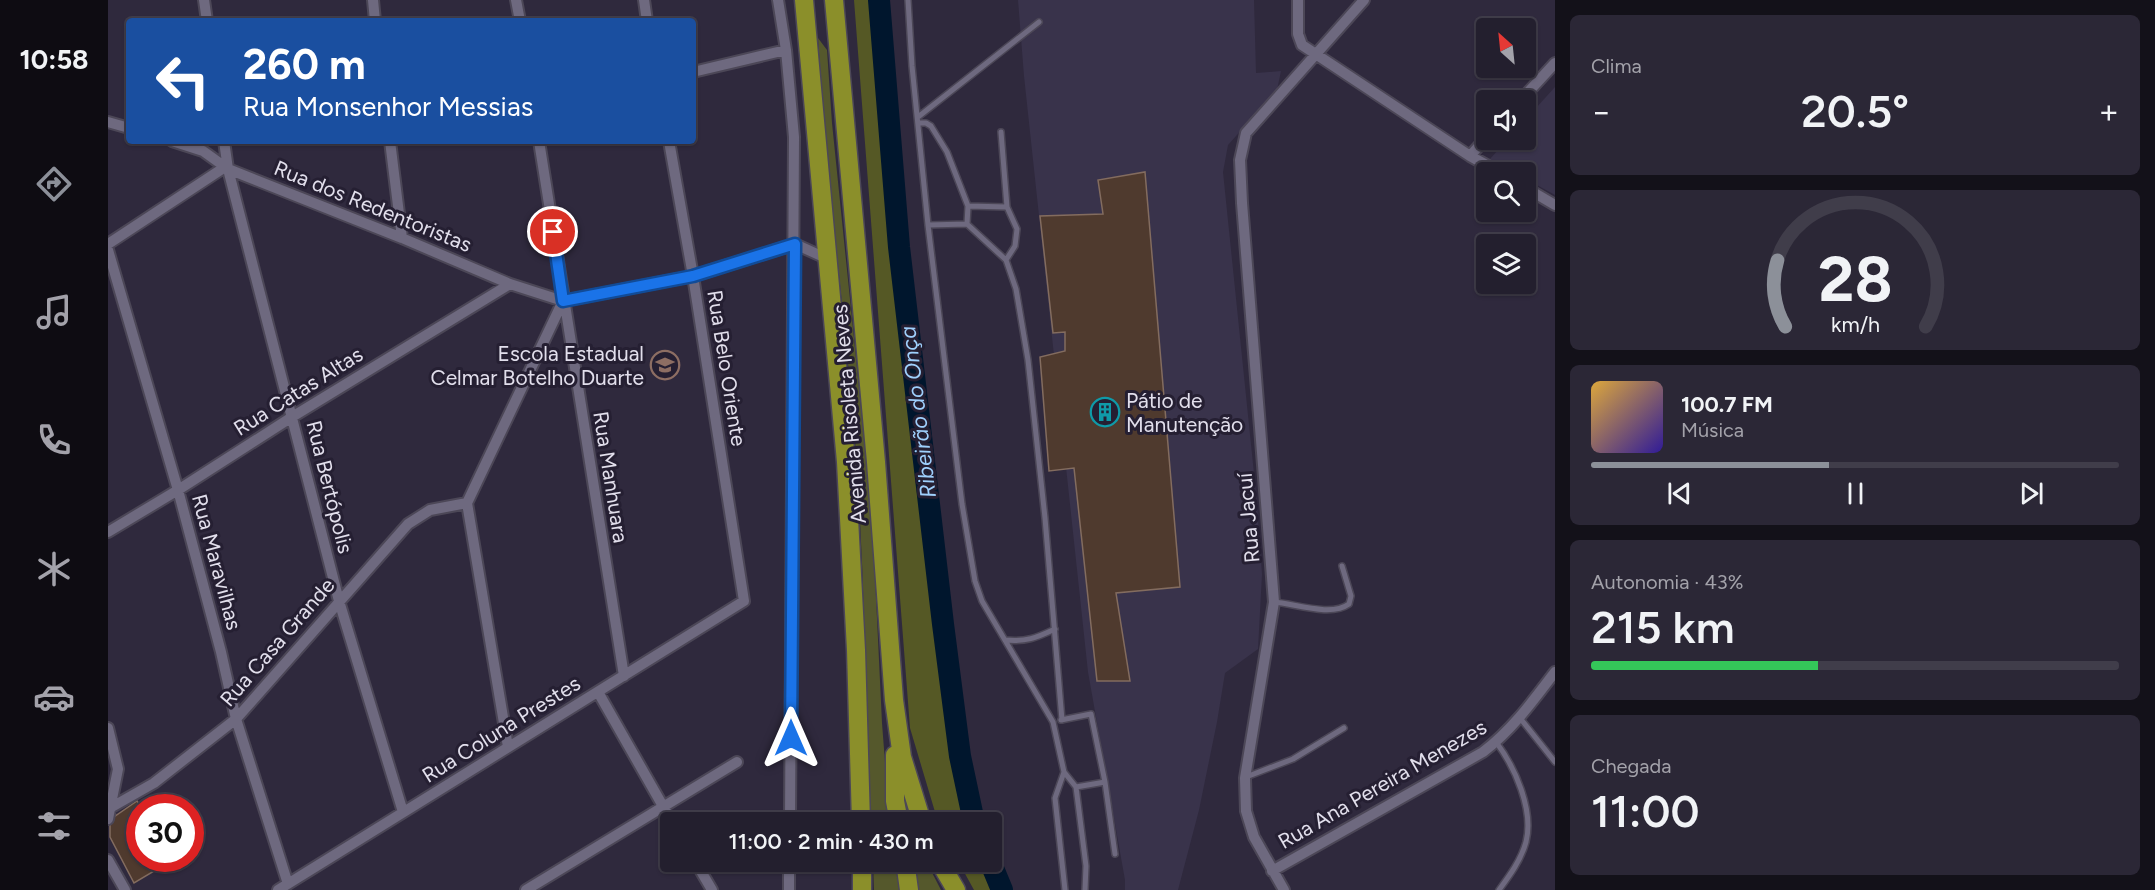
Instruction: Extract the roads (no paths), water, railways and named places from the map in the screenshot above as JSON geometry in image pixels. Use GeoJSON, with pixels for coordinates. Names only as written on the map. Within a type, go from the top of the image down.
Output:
{"type":"FeatureCollection","features":[{"type":"Feature","properties":{"kind":"highway","name":"Avenida Risoleta Neves"},"geometry":{"type":"LineString","coordinates":[[834,0],[876,462],[894,700],[902,757],[919,812]]}},
{"type":"Feature","properties":{"kind":"highway","name":"Avenida Risoleta Neves"},"geometry":{"type":"LineString","coordinates":[[803,3],[846,462],[856,650],[861,812]]}},
{"type":"Feature","properties":{"kind":"highway"},"geometry":{"type":"LineString","coordinates":[[894,700],[897,812]]}},
{"type":"Feature","properties":{"kind":"highway"},"geometry":{"type":"LineString","coordinates":[[862,872],[862,890]]}},
{"type":"Feature","properties":{"kind":"highway"},"geometry":{"type":"LineString","coordinates":[[907,872],[909,890]]}},
{"type":"Feature","properties":{"kind":"highway"},"geometry":{"type":"LineString","coordinates":[[946,872],[957,890]]}},
{"type":"Feature","properties":{"kind":"street"},"geometry":{"type":"LineString","coordinates":[[204,0],[207,18]]}},
{"type":"Feature","properties":{"kind":"street"},"geometry":{"type":"LineString","coordinates":[[373,0],[375,18]]}},
{"type":"Feature","properties":{"kind":"street"},"geometry":{"type":"LineString","coordinates":[[516,0],[519,18]]}},
{"type":"Feature","properties":{"kind":"street"},"geometry":{"type":"LineString","coordinates":[[644,0],[647,18]]}},
{"type":"Feature","properties":{"kind":"street"},"geometry":{"type":"LineString","coordinates":[[778,0],[786,50],[794,137],[790,812]]}},
{"type":"Feature","properties":{"kind":"street"},"geometry":{"type":"LineString","coordinates":[[1298,0],[1298,34],[1302,45],[1481,162]]}},
{"type":"Feature","properties":{"kind":"street"},"geometry":{"type":"LineString","coordinates":[[1316,54],[1364,0]]}},
{"type":"Feature","properties":{"kind":"street"},"geometry":{"type":"LineString","coordinates":[[696,71],[786,50]]}},
{"type":"Feature","properties":{"kind":"street","name":"Rua Jacuí"},"geometry":{"type":"LineString","coordinates":[[1284,890],[1254,837],[1246,811],[1245,778],[1274,602],[1240,160],[1246,133],[1316,54]]}},
{"type":"Feature","properties":{"kind":"street"},"geometry":{"type":"LineString","coordinates":[[1530,90],[1555,63]]}},
{"type":"Feature","properties":{"kind":"street"},"geometry":{"type":"LineString","coordinates":[[108,122],[126,127]]}},
{"type":"Feature","properties":{"kind":"street","name":"Rua dos Redentoristas"},"geometry":{"type":"LineString","coordinates":[[181,144],[203,151],[226,168],[510,284],[563,301]]}},
{"type":"Feature","properties":{"kind":"street","name":"Rua Bertópolis"},"geometry":{"type":"LineString","coordinates":[[224,144],[226,168],[339,601],[403,813]]}},
{"type":"Feature","properties":{"kind":"street"},"geometry":{"type":"LineString","coordinates":[[390,144],[402,238]]}},
{"type":"Feature","properties":{"kind":"street","name":"Rua Manhuara"},"geometry":{"type":"LineString","coordinates":[[539,144],[624,676]]}},
{"type":"Feature","properties":{"kind":"street","name":"Rua Belo Oriente"},"geometry":{"type":"LineString","coordinates":[[670,144],[693,276],[744,602]]}},
{"type":"Feature","properties":{"kind":"street"},"geometry":{"type":"LineString","coordinates":[[1470,156],[1476,149]]}},
{"type":"Feature","properties":{"kind":"street"},"geometry":{"type":"LineString","coordinates":[[108,244],[226,168]]}},
{"type":"Feature","properties":{"kind":"street"},"geometry":{"type":"LineString","coordinates":[[1536,194],[1555,205]]}},
{"type":"Feature","properties":{"kind":"street"},"geometry":{"type":"LineString","coordinates":[[508,747],[467,503],[563,301],[693,276],[795,244],[828,259]]}},
{"type":"Feature","properties":{"kind":"street","name":"Rua Maravilhas"},"geometry":{"type":"LineString","coordinates":[[108,250],[178,490],[221,652],[236,719],[288,884]]}},
{"type":"Feature","properties":{"kind":"street","name":"Rua Catas Altas"},"geometry":{"type":"LineString","coordinates":[[108,532],[510,284]]}},
{"type":"Feature","properties":{"kind":"street","name":"Rua Casa Grande"},"geometry":{"type":"LineString","coordinates":[[110,808],[154,783],[236,719],[408,524],[430,510],[467,503]]}},
{"type":"Feature","properties":{"kind":"street","name":"Rua Coluna Prestes"},"geometry":{"type":"LineString","coordinates":[[278,890],[744,602]]}},
{"type":"Feature","properties":{"kind":"street","name":"Rua Ana Pereira Menezes"},"geometry":{"type":"LineString","coordinates":[[1272,871],[1483,752],[1520,718],[1555,672]]}},
{"type":"Feature","properties":{"kind":"street"},"geometry":{"type":"LineString","coordinates":[[598,692],[666,812]]}},
{"type":"Feature","properties":{"kind":"street"},"geometry":{"type":"LineString","coordinates":[[108,728],[118,769],[108,819]]}},
{"type":"Feature","properties":{"kind":"street"},"geometry":{"type":"LineString","coordinates":[[526,890],[737,762]]}},
{"type":"Feature","properties":{"kind":"street"},"geometry":{"type":"LineString","coordinates":[[108,860],[125,890]]}},
{"type":"Feature","properties":{"kind":"street"},"geometry":{"type":"LineString","coordinates":[[701,872],[712,890]]}},
{"type":"Feature","properties":{"kind":"street"},"geometry":{"type":"LineString","coordinates":[[789,872],[789,890]]}},
{"type":"Feature","properties":{"kind":"lane"},"geometry":{"type":"LineString","coordinates":[[908,0],[912,66],[928,225],[962,504],[975,580],[982,601],[1053,722],[1064,772],[1076,787],[1086,866],[1085,890]]}},
{"type":"Feature","properties":{"kind":"lane"},"geometry":{"type":"LineString","coordinates":[[919,120],[1039,22]]}},
{"type":"Feature","properties":{"kind":"lane"},"geometry":{"type":"LineString","coordinates":[[919,120],[932,126],[947,152],[968,206],[967,224]]}},
{"type":"Feature","properties":{"kind":"lane"},"geometry":{"type":"LineString","coordinates":[[1001,132],[1007,207],[1017,229],[1016,246],[1005,260]]}},
{"type":"Feature","properties":{"kind":"lane"},"geometry":{"type":"LineString","coordinates":[[968,206],[1007,207]]}},
{"type":"Feature","properties":{"kind":"lane"},"geometry":{"type":"LineString","coordinates":[[928,225],[967,224],[1005,260],[1016,289],[1028,360],[1062,720]]}},
{"type":"Feature","properties":{"kind":"lane"},"geometry":{"type":"LineString","coordinates":[[1274,602],[1342,610],[1349,604],[1351,596],[1342,566]]}},
{"type":"Feature","properties":{"kind":"lane"},"geometry":{"type":"LineString","coordinates":[[1005,640],[1021,642],[1055,629]]}},
{"type":"Feature","properties":{"kind":"lane"},"geometry":{"type":"LineString","coordinates":[[1053,722],[1091,714],[1115,854]]}},
{"type":"Feature","properties":{"kind":"lane"},"geometry":{"type":"LineString","coordinates":[[1520,718],[1555,762]]}},
{"type":"Feature","properties":{"kind":"lane"},"geometry":{"type":"LineString","coordinates":[[1245,778],[1293,759],[1344,728]]}},
{"type":"Feature","properties":{"kind":"lane"},"geometry":{"type":"LineString","coordinates":[[1496,742],[1508,757],[1519,780],[1526,811],[1526,840],[1515,869],[1499,890]]}},
{"type":"Feature","properties":{"kind":"lane"},"geometry":{"type":"LineString","coordinates":[[1064,772],[1055,798],[1065,890]]}},
{"type":"Feature","properties":{"kind":"lane"},"geometry":{"type":"LineString","coordinates":[[1076,787],[1104,782]]}},
{"type":"Feature","properties":{"kind":"waterway","name":"Ribeirão do Onça"},"geometry":{"type":"LineString","coordinates":[[879,0],[899,247],[960,756],[972,812]]}},
{"type":"Feature","properties":{"kind":"waterway","name":"Ribeirão do Onça"},"geometry":{"type":"LineString","coordinates":[[995,872],[1002,890]]}},
{"type":"Feature","properties":{"kind":"place","name":"Escola Estadual Celmar Botelho Duarte"},"geometry":{"type":"Point","coordinates":[665,365]}},
{"type":"Feature","properties":{"kind":"place","name":"Pátio de Manutenção"},"geometry":{"type":"Point","coordinates":[1105,412]}}]}
